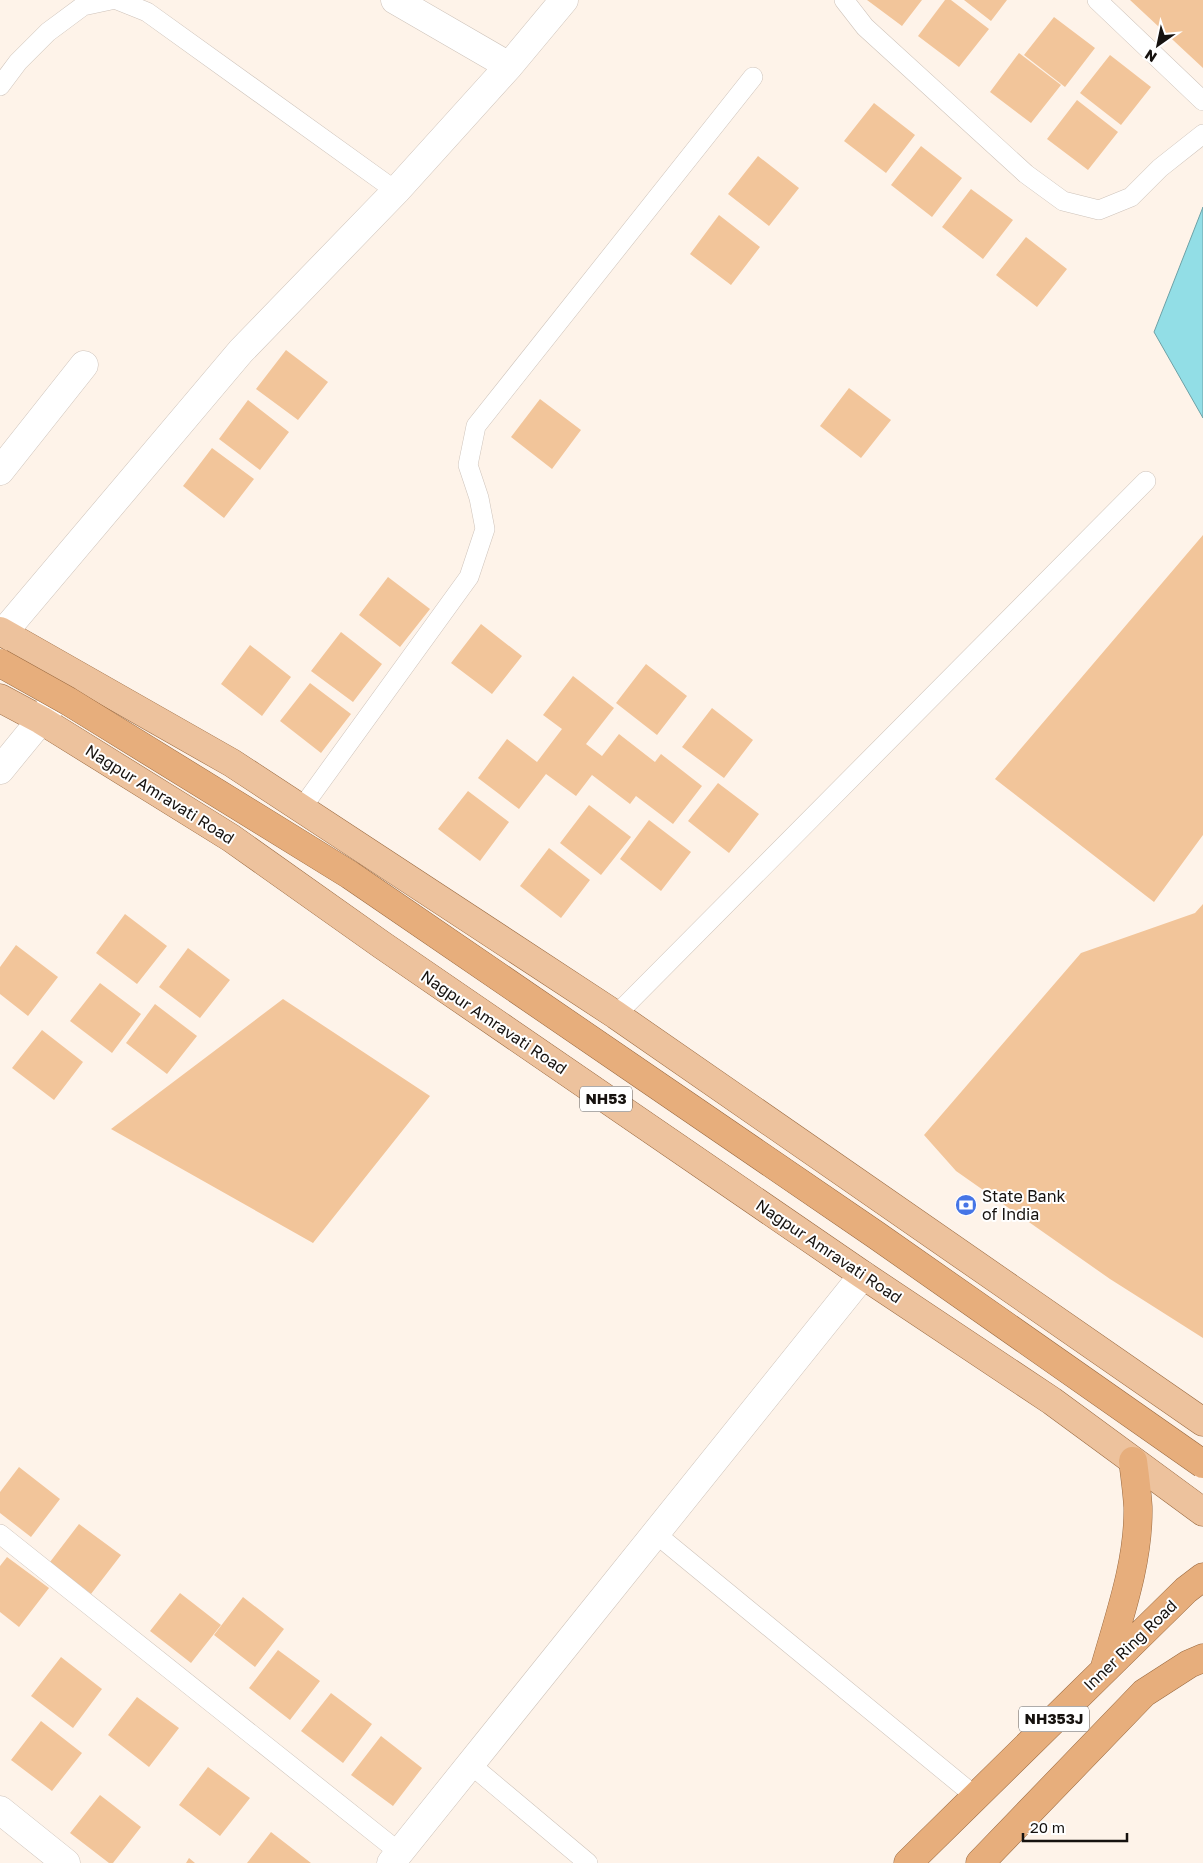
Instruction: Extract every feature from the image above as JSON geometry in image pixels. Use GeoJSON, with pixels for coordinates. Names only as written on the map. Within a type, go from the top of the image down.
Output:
{"type":"FeatureCollection","features":[{"type":"Feature","properties":{"kind":"highway"},"geometry":{"type":"LineString","coordinates":[[0,663],[68,701],[350,875],[884,1241],[1203,1464]]}},
{"type":"Feature","properties":{"kind":"highway"},"geometry":{"type":"LineString","coordinates":[[1103,1671],[1122,1609],[1134,1553],[1138,1507],[1133,1461]]}},
{"type":"Feature","properties":{"kind":"highway","name":"Inner Ring Road"},"geometry":{"type":"LineString","coordinates":[[908,1863],[1186,1590],[1203,1577]]}},
{"type":"Feature","properties":{"kind":"highway","name":"NH353J"},"geometry":{"type":"LineString","coordinates":[[980,1863],[1144,1693],[1188,1664],[1203,1658]]}},
{"type":"Feature","properties":{"kind":"main road"},"geometry":{"type":"LineString","coordinates":[[2,632],[232,763],[616,1015],[1203,1422]]}},
{"type":"Feature","properties":{"kind":"main road","name":"Nagpur Amravati Road"},"geometry":{"type":"LineString","coordinates":[[0,698],[40,720],[231,838],[382,945],[863,1275],[1052,1401],[1203,1512]]}},
{"type":"Feature","properties":{"kind":"street"},"geometry":{"type":"LineString","coordinates":[[395,0],[509,66]]}},
{"type":"Feature","properties":{"kind":"street"},"geometry":{"type":"LineString","coordinates":[[2,632],[240,351],[396,191],[509,66],[564,0]]}},
{"type":"Feature","properties":{"kind":"street"},"geometry":{"type":"LineString","coordinates":[[0,470],[84,365]]}},
{"type":"Feature","properties":{"kind":"street"},"geometry":{"type":"LineString","coordinates":[[0,770],[74,673]]}},
{"type":"Feature","properties":{"kind":"street"},"geometry":{"type":"LineString","coordinates":[[395,1858],[863,1275]]}},
{"type":"Feature","properties":{"kind":"street"},"geometry":{"type":"LineString","coordinates":[[0,1810],[66,1863]]}},
{"type":"Feature","properties":{"kind":"lane"},"geometry":{"type":"LineString","coordinates":[[0,86],[18,62],[48,32],[83,6],[111,0]]}},
{"type":"Feature","properties":{"kind":"lane"},"geometry":{"type":"LineString","coordinates":[[117,0],[147,12],[396,191]]}},
{"type":"Feature","properties":{"kind":"lane"},"geometry":{"type":"LineString","coordinates":[[844,0],[865,27],[1026,174],[1063,201],[1099,210],[1131,197],[1160,168],[1203,134]]}},
{"type":"Feature","properties":{"kind":"lane"},"geometry":{"type":"LineString","coordinates":[[1097,0],[1203,101]]}},
{"type":"Feature","properties":{"kind":"lane"},"geometry":{"type":"LineString","coordinates":[[301,809],[469,577],[485,530],[479,498],[468,465],[476,426],[753,77]]}},
{"type":"Feature","properties":{"kind":"lane"},"geometry":{"type":"LineString","coordinates":[[616,1015],[1146,481]]}},
{"type":"Feature","properties":{"kind":"lane"},"geometry":{"type":"LineString","coordinates":[[0,1534],[395,1858]]}},
{"type":"Feature","properties":{"kind":"lane"},"geometry":{"type":"LineString","coordinates":[[656,1534],[975,1796]]}},
{"type":"Feature","properties":{"kind":"lane"},"geometry":{"type":"LineString","coordinates":[[470,1764],[588,1863]]}},
{"type":"Feature","properties":{"kind":"water"},"geometry":{"type":"Polygon","coordinates":[[[1203,207],[1203,418],[1154,332],[1203,207]]]}},
{"type":"Feature","properties":{"kind":"building"},"geometry":{"type":"Polygon","coordinates":[[[867,0],[922,0],[902,26],[867,0]]]}},
{"type":"Feature","properties":{"kind":"building"},"geometry":{"type":"Polygon","coordinates":[[[945,0],[951,0],[989,29],[959,67],[918,36],[945,0]]]}},
{"type":"Feature","properties":{"kind":"building"},"geometry":{"type":"Polygon","coordinates":[[[964,0],[1007,0],[991,21],[964,0]]]}},
{"type":"Feature","properties":{"kind":"building"},"geometry":{"type":"Polygon","coordinates":[[[1130,0],[1203,0],[1203,68],[1130,0]]]}},
{"type":"Feature","properties":{"kind":"building"},"geometry":{"type":"Polygon","coordinates":[[[1054,17],[1095,48],[1065,87],[1024,55],[1054,17]]]}},
{"type":"Feature","properties":{"kind":"building"},"geometry":{"type":"Polygon","coordinates":[[[1019,53],[1061,85],[1031,123],[990,92],[1019,53]]]}},
{"type":"Feature","properties":{"kind":"building"},"geometry":{"type":"Polygon","coordinates":[[[1110,55],[1151,87],[1121,125],[1080,93],[1110,55]]]}},
{"type":"Feature","properties":{"kind":"building"},"geometry":{"type":"Polygon","coordinates":[[[1077,100],[1118,132],[1088,170],[1047,139],[1077,100]]]}},
{"type":"Feature","properties":{"kind":"building"},"geometry":{"type":"Polygon","coordinates":[[[874,103],[915,135],[886,173],[844,141],[874,103]]]}},
{"type":"Feature","properties":{"kind":"building"},"geometry":{"type":"Polygon","coordinates":[[[921,146],[962,178],[932,217],[891,185],[921,146]]]}},
{"type":"Feature","properties":{"kind":"building"},"geometry":{"type":"Polygon","coordinates":[[[758,156],[799,188],[769,226],[728,194],[758,156]]]}},
{"type":"Feature","properties":{"kind":"building"},"geometry":{"type":"Polygon","coordinates":[[[971,189],[1013,220],[983,259],[942,227],[971,189]]]}},
{"type":"Feature","properties":{"kind":"building"},"geometry":{"type":"Polygon","coordinates":[[[719,215],[760,247],[731,285],[690,254],[719,215]]]}},
{"type":"Feature","properties":{"kind":"building"},"geometry":{"type":"Polygon","coordinates":[[[1026,237],[1067,269],[1037,307],[996,275],[1026,237]]]}},
{"type":"Feature","properties":{"kind":"building"},"geometry":{"type":"Polygon","coordinates":[[[286,350],[328,382],[298,420],[256,389],[286,350]]]}},
{"type":"Feature","properties":{"kind":"building"},"geometry":{"type":"Polygon","coordinates":[[[849,388],[891,420],[861,458],[820,426],[849,388]]]}},
{"type":"Feature","properties":{"kind":"building"},"geometry":{"type":"Polygon","coordinates":[[[540,399],[581,430],[552,469],[511,437],[540,399]]]}},
{"type":"Feature","properties":{"kind":"building"},"geometry":{"type":"Polygon","coordinates":[[[248,400],[289,432],[260,470],[219,439],[248,400]]]}},
{"type":"Feature","properties":{"kind":"building"},"geometry":{"type":"Polygon","coordinates":[[[212,448],[254,479],[224,518],[183,486],[212,448]]]}},
{"type":"Feature","properties":{"kind":"building"},"geometry":{"type":"Polygon","coordinates":[[[1203,535],[1203,835],[1154,902],[995,779],[1203,535]]]}},
{"type":"Feature","properties":{"kind":"building"},"geometry":{"type":"Polygon","coordinates":[[[388,577],[430,609],[400,647],[359,615],[388,577]]]}},
{"type":"Feature","properties":{"kind":"building"},"geometry":{"type":"Polygon","coordinates":[[[481,624],[522,656],[492,694],[451,663],[481,624]]]}},
{"type":"Feature","properties":{"kind":"building"},"geometry":{"type":"Polygon","coordinates":[[[341,632],[382,664],[353,702],[311,671],[341,632]]]}},
{"type":"Feature","properties":{"kind":"building"},"geometry":{"type":"Polygon","coordinates":[[[250,645],[291,677],[262,716],[221,684],[250,645]]]}},
{"type":"Feature","properties":{"kind":"building"},"geometry":{"type":"Polygon","coordinates":[[[646,664],[687,696],[657,735],[616,703],[646,664]]]}},
{"type":"Feature","properties":{"kind":"building"},"geometry":{"type":"Polygon","coordinates":[[[573,676],[614,708],[586,744],[602,756],[619,734],[655,762],[661,754],[702,786],[673,824],[636,796],[630,804],[592,775],[576,796],[546,774],[519,809],[478,778],[507,739],[537,762],[562,729],[543,715],[573,676]]]}},
{"type":"Feature","properties":{"kind":"building"},"geometry":{"type":"Polygon","coordinates":[[[310,683],[351,714],[321,753],[280,721],[310,683]]]}},
{"type":"Feature","properties":{"kind":"building"},"geometry":{"type":"Polygon","coordinates":[[[712,708],[753,740],[724,778],[682,747],[712,708]]]}},
{"type":"Feature","properties":{"kind":"building"},"geometry":{"type":"Polygon","coordinates":[[[718,783],[759,814],[729,853],[688,821],[718,783]]]}},
{"type":"Feature","properties":{"kind":"building"},"geometry":{"type":"Polygon","coordinates":[[[468,791],[509,822],[480,861],[438,829],[468,791]]]}},
{"type":"Feature","properties":{"kind":"building"},"geometry":{"type":"Polygon","coordinates":[[[589,805],[631,837],[601,875],[560,843],[589,805]]]}},
{"type":"Feature","properties":{"kind":"building"},"geometry":{"type":"Polygon","coordinates":[[[649,820],[691,852],[661,891],[620,859],[649,820]]]}},
{"type":"Feature","properties":{"kind":"building"},"geometry":{"type":"Polygon","coordinates":[[[549,848],[590,880],[561,918],[520,886],[549,848]]]}},
{"type":"Feature","properties":{"kind":"building"},"geometry":{"type":"Polygon","coordinates":[[[1203,904],[1203,1338],[1110,1279],[956,1171],[924,1135],[1081,953],[1195,913],[1203,904]]]}},
{"type":"Feature","properties":{"kind":"building"},"geometry":{"type":"Polygon","coordinates":[[[125,914],[167,946],[137,984],[96,953],[125,914]]]}},
{"type":"Feature","properties":{"kind":"building"},"geometry":{"type":"Polygon","coordinates":[[[16,945],[58,977],[28,1016],[0,994],[0,967],[16,945]]]}},
{"type":"Feature","properties":{"kind":"building"},"geometry":{"type":"Polygon","coordinates":[[[188,948],[230,980],[200,1018],[159,987],[188,948]]]}},
{"type":"Feature","properties":{"kind":"building"},"geometry":{"type":"Polygon","coordinates":[[[100,983],[141,1014],[112,1053],[70,1021],[100,983]]]}},
{"type":"Feature","properties":{"kind":"building"},"geometry":{"type":"Polygon","coordinates":[[[283,999],[430,1096],[313,1243],[111,1129],[283,999]]]}},
{"type":"Feature","properties":{"kind":"building"},"geometry":{"type":"Polygon","coordinates":[[[155,1004],[197,1036],[167,1074],[126,1043],[155,1004]]]}},
{"type":"Feature","properties":{"kind":"building"},"geometry":{"type":"Polygon","coordinates":[[[42,1030],[83,1062],[54,1100],[12,1068],[42,1030]]]}},
{"type":"Feature","properties":{"kind":"building"},"geometry":{"type":"Polygon","coordinates":[[[19,1467],[60,1499],[31,1537],[0,1513],[0,1492],[19,1467]]]}},
{"type":"Feature","properties":{"kind":"building"},"geometry":{"type":"Polygon","coordinates":[[[79,1524],[121,1555],[91,1594],[50,1562],[79,1524]]]}},
{"type":"Feature","properties":{"kind":"building"},"geometry":{"type":"Polygon","coordinates":[[[7,1557],[49,1588],[19,1627],[0,1612],[0,1566],[7,1557]]]}},
{"type":"Feature","properties":{"kind":"building"},"geometry":{"type":"Polygon","coordinates":[[[180,1593],[221,1625],[191,1663],[150,1631],[180,1593]]]}},
{"type":"Feature","properties":{"kind":"building"},"geometry":{"type":"Polygon","coordinates":[[[243,1597],[284,1629],[255,1667],[214,1635],[243,1597]]]}},
{"type":"Feature","properties":{"kind":"building"},"geometry":{"type":"Polygon","coordinates":[[[278,1650],[320,1681],[290,1720],[249,1688],[278,1650]]]}},
{"type":"Feature","properties":{"kind":"building"},"geometry":{"type":"Polygon","coordinates":[[[61,1657],[102,1689],[73,1728],[31,1696],[61,1657]]]}},
{"type":"Feature","properties":{"kind":"building"},"geometry":{"type":"Polygon","coordinates":[[[331,1693],[372,1724],[343,1763],[301,1731],[331,1693]]]}},
{"type":"Feature","properties":{"kind":"building"},"geometry":{"type":"Polygon","coordinates":[[[137,1697],[179,1728],[149,1767],[108,1735],[137,1697]]]}},
{"type":"Feature","properties":{"kind":"building"},"geometry":{"type":"Polygon","coordinates":[[[41,1721],[82,1753],[52,1791],[11,1760],[41,1721]]]}},
{"type":"Feature","properties":{"kind":"building"},"geometry":{"type":"Polygon","coordinates":[[[381,1736],[422,1768],[393,1806],[351,1775],[381,1736]]]}},
{"type":"Feature","properties":{"kind":"building"},"geometry":{"type":"Polygon","coordinates":[[[208,1767],[250,1798],[220,1836],[179,1805],[208,1767]]]}},
{"type":"Feature","properties":{"kind":"building"},"geometry":{"type":"Polygon","coordinates":[[[100,1795],[141,1827],[113,1863],[109,1863],[70,1833],[100,1795]]]}},
{"type":"Feature","properties":{"kind":"building"},"geometry":{"type":"Polygon","coordinates":[[[271,1832],[311,1863],[247,1863],[271,1832]]]}},
{"type":"Feature","properties":{"kind":"building"},"geometry":{"type":"Polygon","coordinates":[[[189,1858],[195,1863],[186,1863],[189,1858]]]}},
{"type":"Feature","properties":{"kind":"place","name":"State Bank of India"},"geometry":{"type":"Point","coordinates":[966,1205]}}]}
